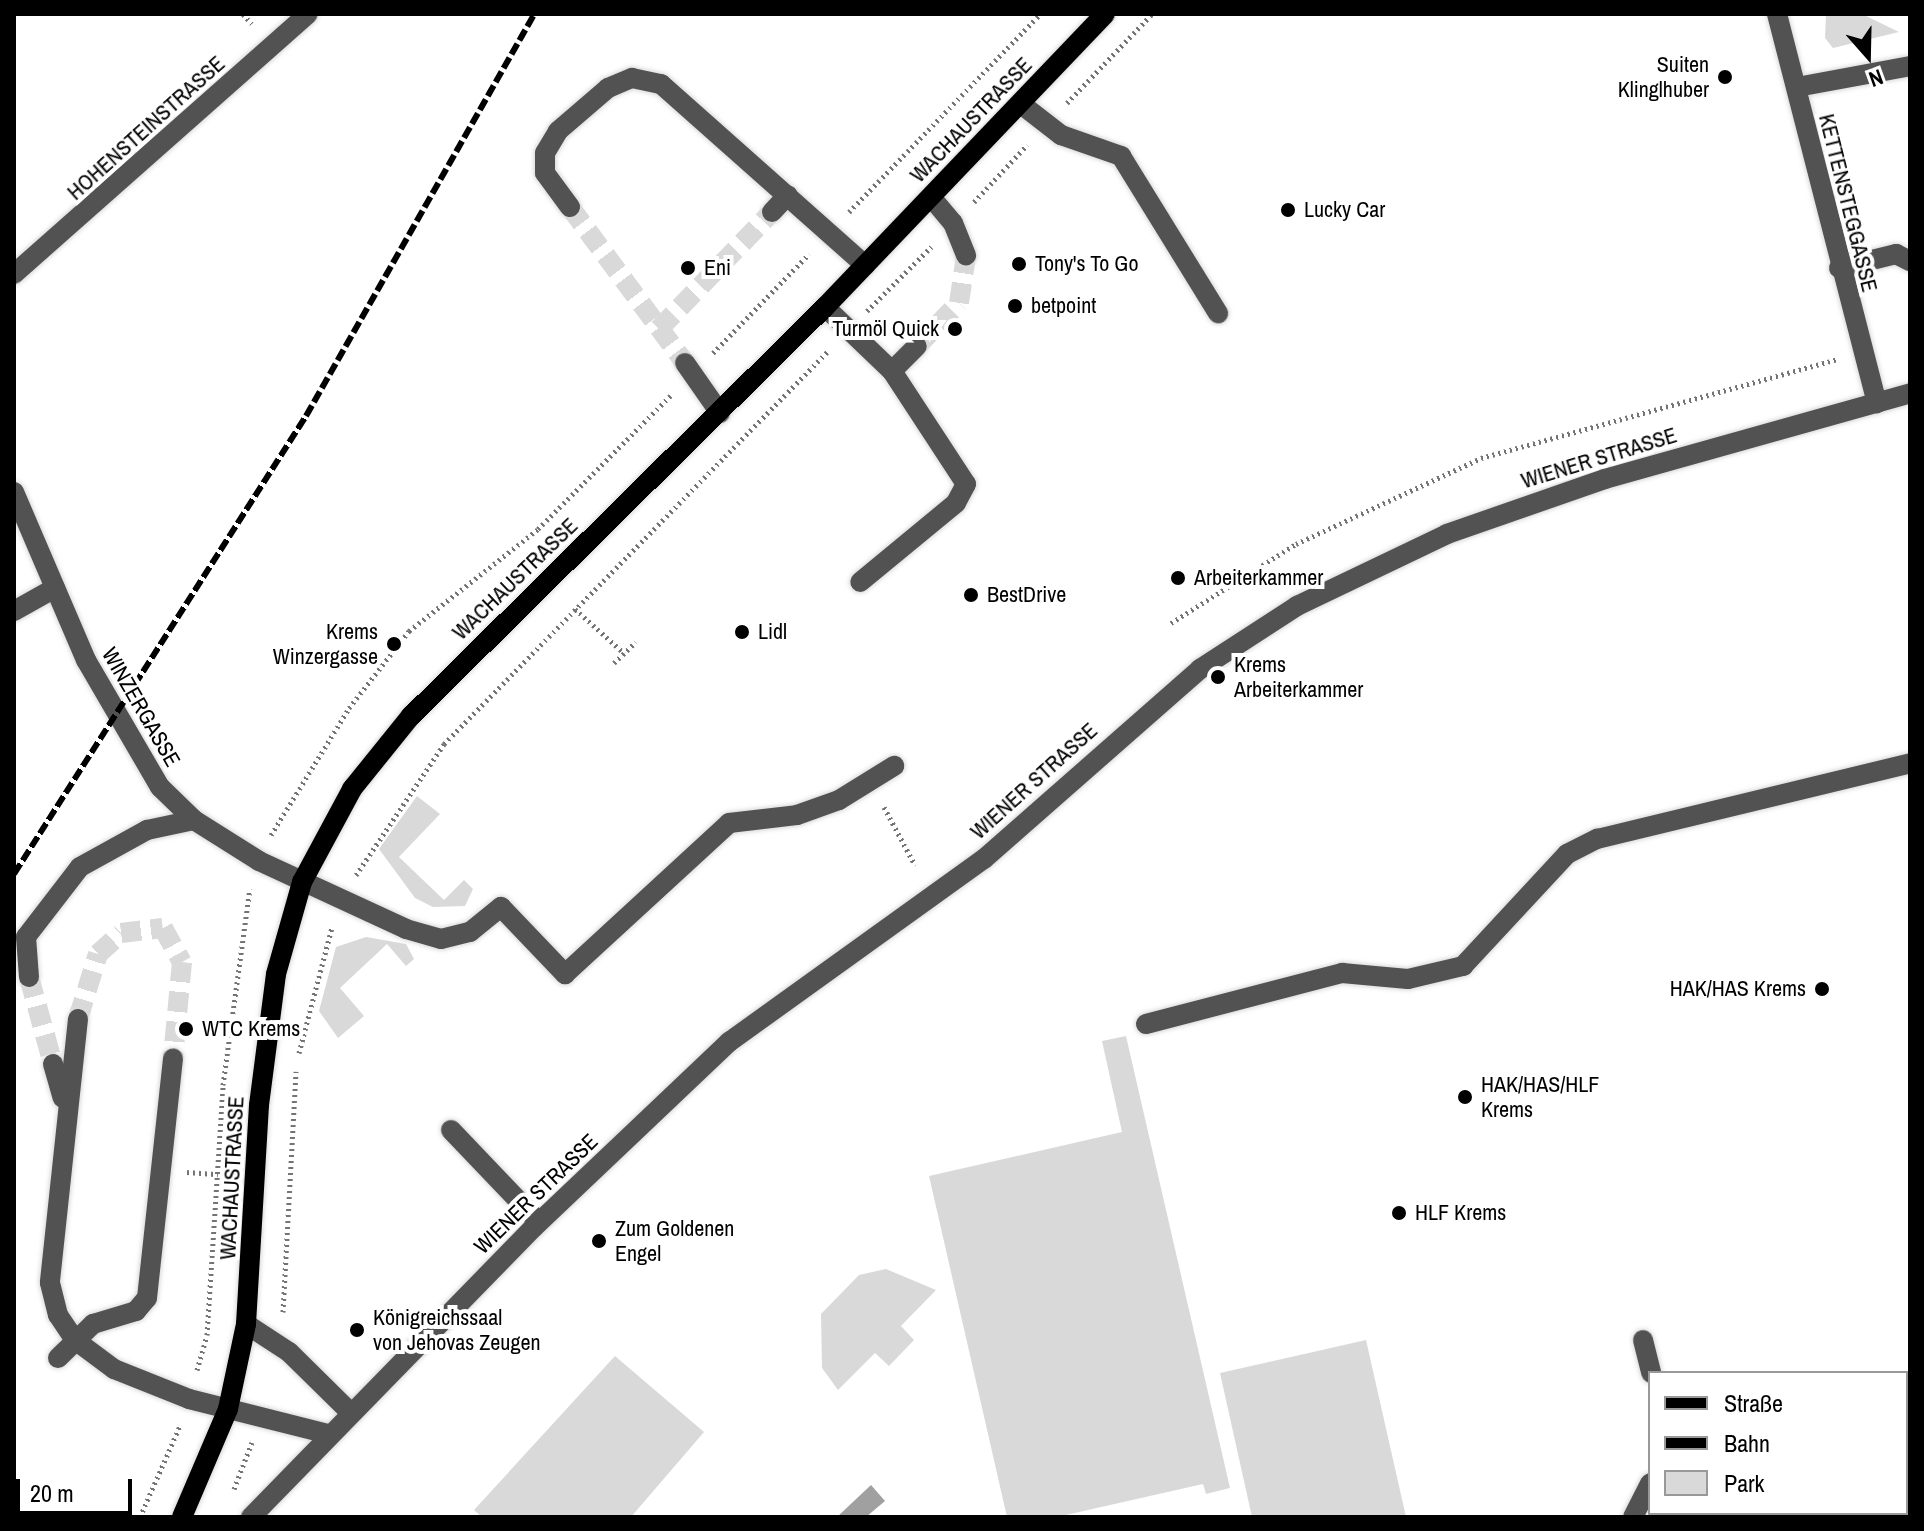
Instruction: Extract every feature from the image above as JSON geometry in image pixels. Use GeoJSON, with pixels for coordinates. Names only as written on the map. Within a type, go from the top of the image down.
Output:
{"type":"FeatureCollection","features":[{"type":"Feature","properties":{"kind":"main road","name":"WACHAUSTRASSE"},"geometry":{"type":"LineString","coordinates":[[182,1517],[228,1409],[246,1324],[264,1045],[302,882],[352,789],[411,716],[825,307],[1105,14]]}},
{"type":"Feature","properties":{"kind":"street","name":"HOHENSTEINSTRASSE"},"geometry":{"type":"LineString","coordinates":[[14,274],[308,14]]}},
{"type":"Feature","properties":{"kind":"street","name":"KETTENSTEGGASSE"},"geometry":{"type":"LineString","coordinates":[[1777,14],[1839,268],[1877,403]]}},
{"type":"Feature","properties":{"kind":"street"},"geometry":{"type":"LineString","coordinates":[[1797,87],[1910,66]]}},
{"type":"Feature","properties":{"kind":"street"},"geometry":{"type":"LineString","coordinates":[[570,207],[545,173],[545,153],[558,131],[608,88],[632,78],[661,84],[831,230],[865,265]]}},
{"type":"Feature","properties":{"kind":"street"},"geometry":{"type":"LineString","coordinates":[[1021,104],[1046,125],[1121,156],[1218,313]]}},
{"type":"Feature","properties":{"kind":"street"},"geometry":{"type":"LineString","coordinates":[[772,212],[788,195]]}},
{"type":"Feature","properties":{"kind":"street"},"geometry":{"type":"LineString","coordinates":[[931,197],[953,223],[966,256]]}},
{"type":"Feature","properties":{"kind":"street"},"geometry":{"type":"LineString","coordinates":[[1839,268],[1896,254],[1910,261]]}},
{"type":"Feature","properties":{"kind":"street"},"geometry":{"type":"LineString","coordinates":[[825,307],[892,371],[966,484],[956,503],[860,582]]}},
{"type":"Feature","properties":{"kind":"street"},"geometry":{"type":"LineString","coordinates":[[892,371],[917,346]]}},
{"type":"Feature","properties":{"kind":"street"},"geometry":{"type":"LineString","coordinates":[[689,369],[720,413]]}},
{"type":"Feature","properties":{"kind":"street","name":"WIENER STRASSE"},"geometry":{"type":"LineString","coordinates":[[251,1517],[328,1434],[539,1222],[729,1042],[984,859],[1216,658],[1297,606],[1447,534],[1605,479],[1910,393]]}},
{"type":"Feature","properties":{"kind":"street","name":"WINZERGASSE"},"geometry":{"type":"LineString","coordinates":[[14,492],[55,588],[136,753],[194,820],[302,882],[441,939],[470,932],[501,907],[565,974],[729,823],[797,815],[894,766]]}},
{"type":"Feature","properties":{"kind":"street"},"geometry":{"type":"LineString","coordinates":[[14,611],[55,588]]}},
{"type":"Feature","properties":{"kind":"street"},"geometry":{"type":"LineString","coordinates":[[1146,1024],[1342,973],[1408,979],[1463,966],[1567,854],[1597,839],[1910,763]]}},
{"type":"Feature","properties":{"kind":"street"},"geometry":{"type":"LineString","coordinates":[[14,955],[53,897],[109,846],[194,820]]}},
{"type":"Feature","properties":{"kind":"street"},"geometry":{"type":"LineString","coordinates":[[26,937],[29,977]]}},
{"type":"Feature","properties":{"kind":"street"},"geometry":{"type":"LineString","coordinates":[[78,1019],[66,1106],[50,1283],[58,1315],[75,1340],[114,1369],[228,1409],[328,1434]]}},
{"type":"Feature","properties":{"kind":"street"},"geometry":{"type":"LineString","coordinates":[[58,1358],[93,1324],[136,1311],[147,1298],[173,1058]]}},
{"type":"Feature","properties":{"kind":"street"},"geometry":{"type":"LineString","coordinates":[[53,1064],[66,1106]]}},
{"type":"Feature","properties":{"kind":"street"},"geometry":{"type":"LineString","coordinates":[[451,1130],[539,1222]]}},
{"type":"Feature","properties":{"kind":"street"},"geometry":{"type":"LineString","coordinates":[[246,1324],[289,1352],[350,1412]]}},
{"type":"Feature","properties":{"kind":"street"},"geometry":{"type":"LineString","coordinates":[[1643,1340],[1651,1371]]}},
{"type":"Feature","properties":{"kind":"street"},"geometry":{"type":"LineString","coordinates":[[1633,1517],[1648,1487]]}},
{"type":"Feature","properties":{"kind":"path"},"geometry":{"type":"LineString","coordinates":[[243,14],[252,25]]}},
{"type":"Feature","properties":{"kind":"path"},"geometry":{"type":"LineString","coordinates":[[282,810],[409,631],[538,529],[689,369],[831,230],[1040,14]]}},
{"type":"Feature","properties":{"kind":"path"},"geometry":{"type":"LineString","coordinates":[[377,838],[444,744],[953,223],[1152,14]]}},
{"type":"Feature","properties":{"kind":"path"},"geometry":{"type":"LineString","coordinates":[[1171,623],[1296,544],[1481,458],[1838,359]]}},
{"type":"Feature","properties":{"kind":"path"},"geometry":{"type":"LineString","coordinates":[[575,609],[624,653]]}},
{"type":"Feature","properties":{"kind":"path"},"geometry":{"type":"LineString","coordinates":[[614,663],[636,642]]}},
{"type":"Feature","properties":{"kind":"path"},"geometry":{"type":"LineString","coordinates":[[890,819],[915,865]]}},
{"type":"Feature","properties":{"kind":"path"},"geometry":{"type":"LineString","coordinates":[[201,1359],[242,914]]}},
{"type":"Feature","properties":{"kind":"path"},"geometry":{"type":"LineString","coordinates":[[284,1308],[297,1064],[327,940]]}},
{"type":"Feature","properties":{"kind":"path"},"geometry":{"type":"LineString","coordinates":[[140,1517],[178,1432]]}},
{"type":"Feature","properties":{"kind":"path"},"geometry":{"type":"LineString","coordinates":[[228,1504],[251,1445]]}},
{"type":"Feature","properties":{"kind":"green space"},"geometry":{"type":"Polygon","coordinates":[[[1826,14],[1862,14],[1899,32],[1833,48],[1825,38],[1826,14]]]}},
{"type":"Feature","properties":{"kind":"green space"},"geometry":{"type":"Polygon","coordinates":[[[417,796],[440,814],[399,857],[444,900],[464,880],[473,889],[465,906],[433,907],[415,898],[379,849],[417,796]]]}},
{"type":"Feature","properties":{"kind":"green space"},"geometry":{"type":"Polygon","coordinates":[[[366,937],[406,944],[414,959],[406,966],[387,944],[340,988],[364,1016],[338,1038],[319,1011],[336,947],[366,937]]]}},
{"type":"Feature","properties":{"kind":"green space"},"geometry":{"type":"Polygon","coordinates":[[[1126,1036],[1230,1488],[1206,1494],[1203,1484],[1057,1517],[1007,1517],[929,1176],[1122,1132],[1102,1041],[1126,1036]]]}},
{"type":"Feature","properties":{"kind":"green space"},"geometry":{"type":"Polygon","coordinates":[[[886,1269],[936,1290],[901,1326],[914,1340],[889,1366],[875,1353],[838,1390],[822,1368],[821,1314],[859,1275],[886,1269]]]}},
{"type":"Feature","properties":{"kind":"green space"},"geometry":{"type":"Polygon","coordinates":[[[1366,1340],[1406,1517],[1252,1517],[1220,1373],[1366,1340]]]}},
{"type":"Feature","properties":{"kind":"green space"},"geometry":{"type":"Polygon","coordinates":[[[615,1356],[704,1432],[631,1517],[482,1517],[474,1510],[615,1356]]]}},
{"type":"Feature","properties":{"kind":"shaded area"},"geometry":{"type":"Polygon","coordinates":[[[871,1485],[885,1501],[866,1517],[837,1517],[871,1485]]]}},
{"type":"Feature","properties":{"kind":"tunnel"},"geometry":{"type":"LineString","coordinates":[[570,207],[685,363]]}},
{"type":"Feature","properties":{"kind":"tunnel"},"geometry":{"type":"LineString","coordinates":[[659,329],[772,212]]}},
{"type":"Feature","properties":{"kind":"tunnel"},"geometry":{"type":"LineString","coordinates":[[917,346],[959,303],[966,256]]}},
{"type":"Feature","properties":{"kind":"tunnel"},"geometry":{"type":"LineString","coordinates":[[78,1019],[98,954],[121,933],[163,928],[182,962],[173,1058]]}},
{"type":"Feature","properties":{"kind":"tunnel"},"geometry":{"type":"LineString","coordinates":[[29,977],[53,1064]]}},
{"type":"Feature","properties":{"kind":"railway"},"geometry":{"type":"LineString","coordinates":[[14,874],[306,416],[534,14]]}},
{"type":"Feature","properties":{"kind":"place","name":"Suiten Klinglhuber"},"geometry":{"type":"Point","coordinates":[1725,77]}},
{"type":"Feature","properties":{"kind":"place","name":"Lucky Car"},"geometry":{"type":"Point","coordinates":[1288,210]}},
{"type":"Feature","properties":{"kind":"place","name":"Tony's To Go"},"geometry":{"type":"Point","coordinates":[1019,264]}},
{"type":"Feature","properties":{"kind":"place","name":"Eni"},"geometry":{"type":"Point","coordinates":[688,268]}},
{"type":"Feature","properties":{"kind":"place","name":"betpoint"},"geometry":{"type":"Point","coordinates":[1015,306]}},
{"type":"Feature","properties":{"kind":"place","name":"Turmöl Quick"},"geometry":{"type":"Point","coordinates":[955,329]}},
{"type":"Feature","properties":{"kind":"place","name":"Arbeiterkammer"},"geometry":{"type":"Point","coordinates":[1178,578]}},
{"type":"Feature","properties":{"kind":"place","name":"BestDrive"},"geometry":{"type":"Point","coordinates":[971,595]}},
{"type":"Feature","properties":{"kind":"place","name":"Lidl"},"geometry":{"type":"Point","coordinates":[742,632]}},
{"type":"Feature","properties":{"kind":"place","name":"Krems Winzergasse"},"geometry":{"type":"Point","coordinates":[394,644]}},
{"type":"Feature","properties":{"kind":"place","name":"Krems Arbeiterkammer"},"geometry":{"type":"Point","coordinates":[1218,677]}},
{"type":"Feature","properties":{"kind":"place","name":"HAK/HAS Krems"},"geometry":{"type":"Point","coordinates":[1822,989]}},
{"type":"Feature","properties":{"kind":"place","name":"WTC Krems"},"geometry":{"type":"Point","coordinates":[186,1029]}},
{"type":"Feature","properties":{"kind":"place","name":"HAK/HAS/HLF Krems"},"geometry":{"type":"Point","coordinates":[1465,1097]}},
{"type":"Feature","properties":{"kind":"place","name":"HLF Krems"},"geometry":{"type":"Point","coordinates":[1399,1213]}},
{"type":"Feature","properties":{"kind":"place","name":"Zum Goldenen Engel"},"geometry":{"type":"Point","coordinates":[599,1241]}},
{"type":"Feature","properties":{"kind":"place","name":"Königreichssaal von Jehovas Zeugen"},"geometry":{"type":"Point","coordinates":[357,1330]}}]}
